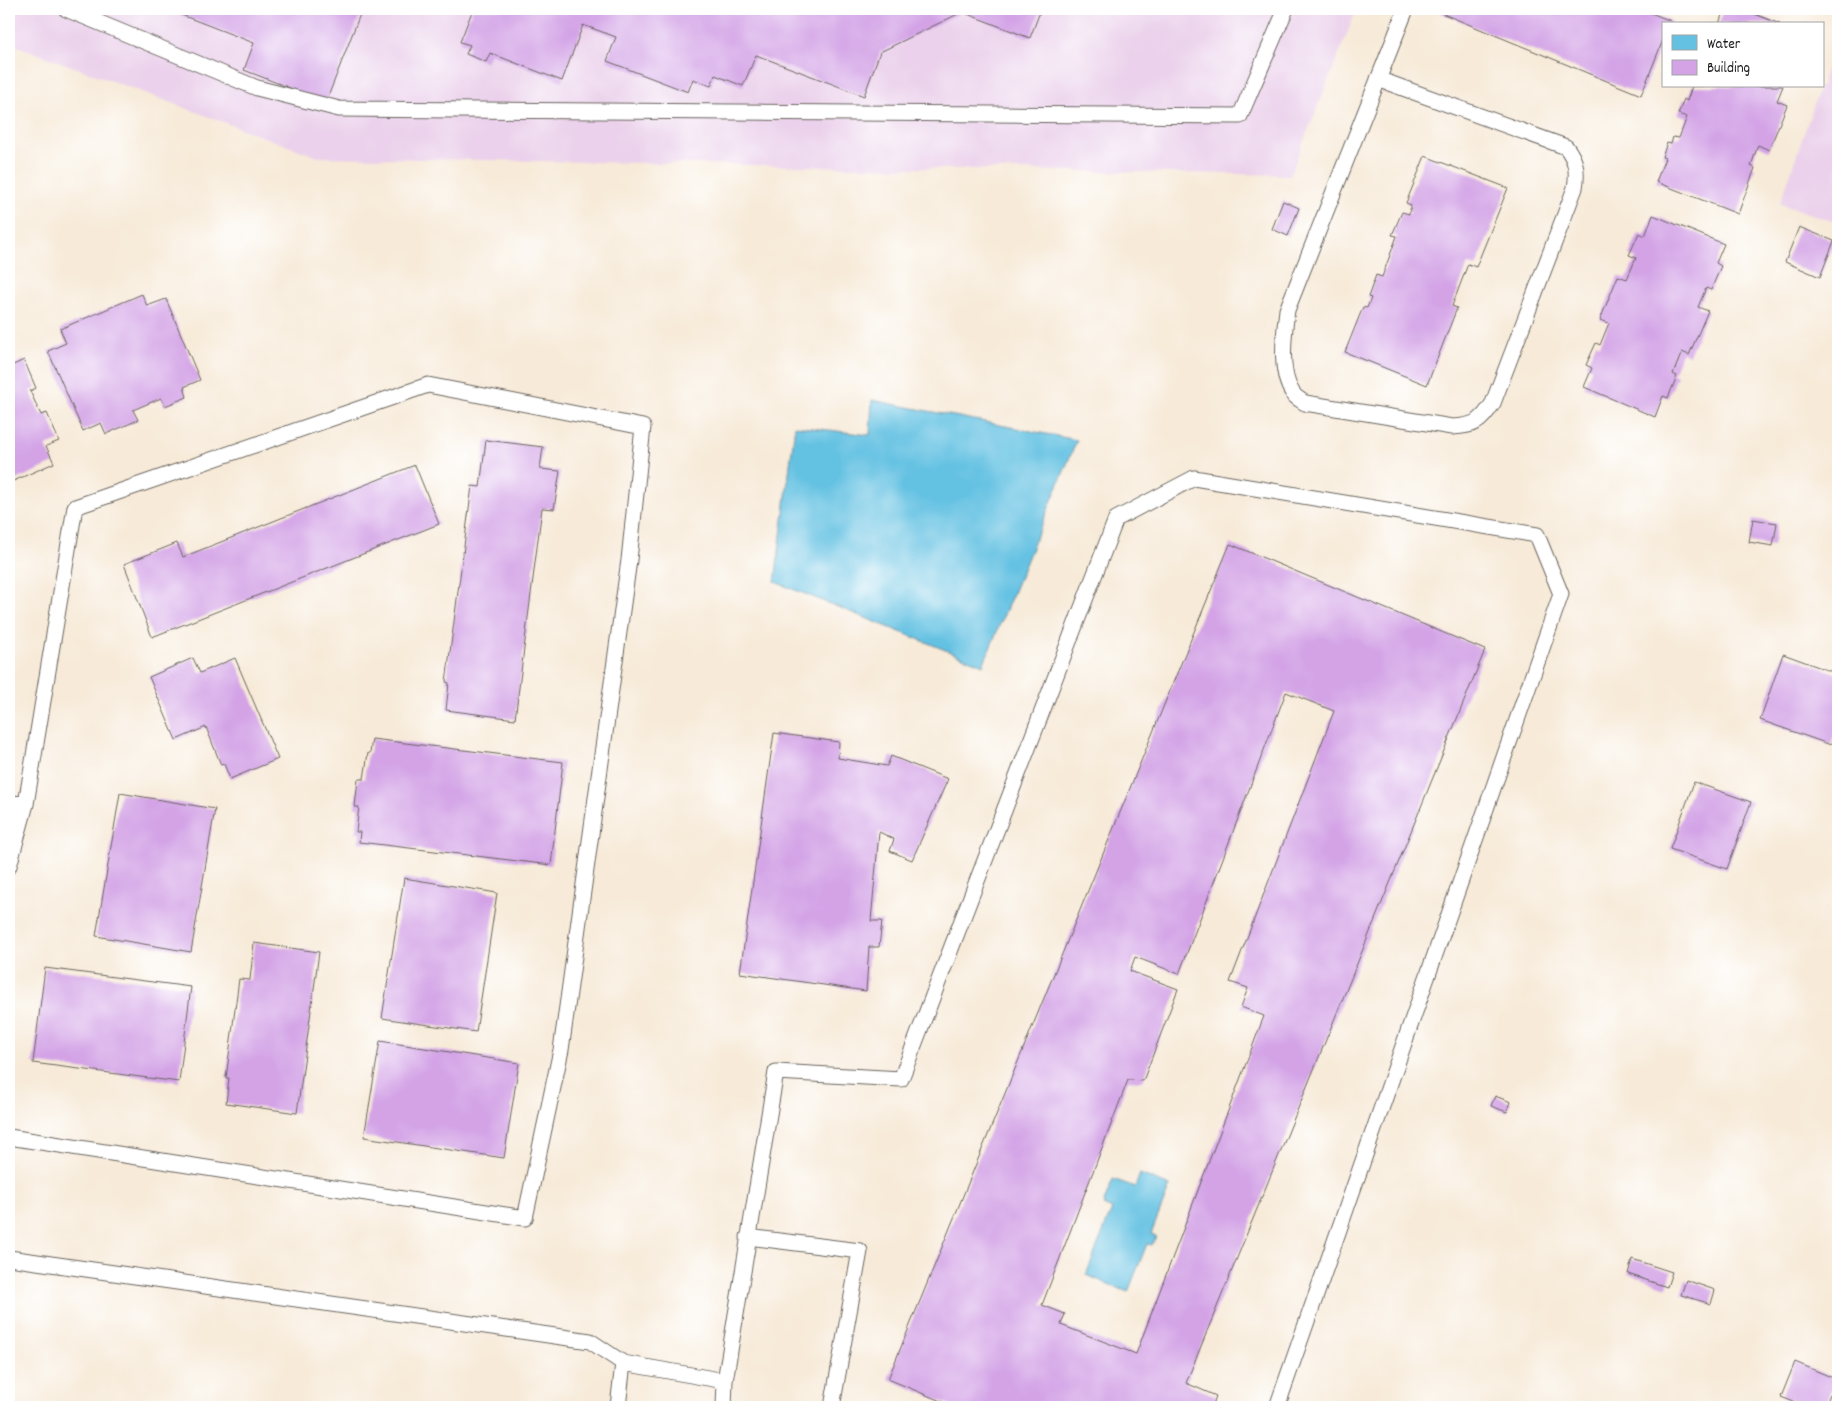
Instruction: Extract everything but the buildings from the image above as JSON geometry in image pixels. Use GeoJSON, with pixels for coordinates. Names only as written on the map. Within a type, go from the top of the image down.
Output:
{"type":"FeatureCollection","features":[{"type":"Feature","properties":{"kind":"lane"},"geometry":{"type":"LineString","coordinates":[[66,9],[257,88],[339,109],[1240,116],[1286,9]]}},
{"type":"Feature","properties":{"kind":"lane"},"geometry":{"type":"LineString","coordinates":[[1378,79],[1566,147],[1574,157],[1578,172],[1575,188],[1493,403],[1485,417],[1475,424],[1452,427],[1305,403],[1296,397],[1287,383],[1284,363],[1284,336],[1287,310],[1378,79],[1406,9]]}},
{"type":"Feature","properties":{"kind":"lane"},"geometry":{"type":"LineString","coordinates":[[9,866],[26,804],[75,507],[428,384],[643,427],[628,570],[560,1050],[525,1218],[9,1137]]}},
{"type":"Feature","properties":{"kind":"lane"},"geometry":{"type":"LineString","coordinates":[[724,1407],[725,1381],[776,1072],[902,1079],[1116,519],[1194,478],[1537,535],[1560,594],[1277,1407]]}},
{"type":"Feature","properties":{"kind":"lane"},"geometry":{"type":"LineString","coordinates":[[9,803],[26,804]]}},
{"type":"Feature","properties":{"kind":"lane"},"geometry":{"type":"LineString","coordinates":[[748,1237],[860,1252],[832,1407]]}},
{"type":"Feature","properties":{"kind":"lane"},"geometry":{"type":"LineString","coordinates":[[9,1258],[590,1341],[623,1363],[725,1381]]}},
{"type":"Feature","properties":{"kind":"lane"},"geometry":{"type":"LineString","coordinates":[[618,1407],[623,1363]]}},
{"type":"Feature","properties":{"kind":"shaded area"},"geometry":{"type":"Polygon","coordinates":[[[9,9],[1357,9],[1290,175],[318,157],[9,43],[9,9]]]}},
{"type":"Feature","properties":{"kind":"shaded area"},"geometry":{"type":"Polygon","coordinates":[[[1838,35],[1838,223],[1780,204],[1819,88],[1824,88],[1824,75],[1838,35]]]}},
{"type":"Feature","properties":{"kind":"water"},"geometry":{"type":"Polygon","coordinates":[[[872,400],[1077,440],[983,665],[775,582],[795,426],[870,435],[872,400]]]}},
{"type":"Feature","properties":{"kind":"water"},"geometry":{"type":"Polygon","coordinates":[[[1140,1174],[1170,1186],[1151,1234],[1156,1236],[1152,1245],[1147,1244],[1128,1292],[1086,1275],[1112,1209],[1103,1205],[1113,1179],[1135,1187],[1140,1174]]]}}]}
